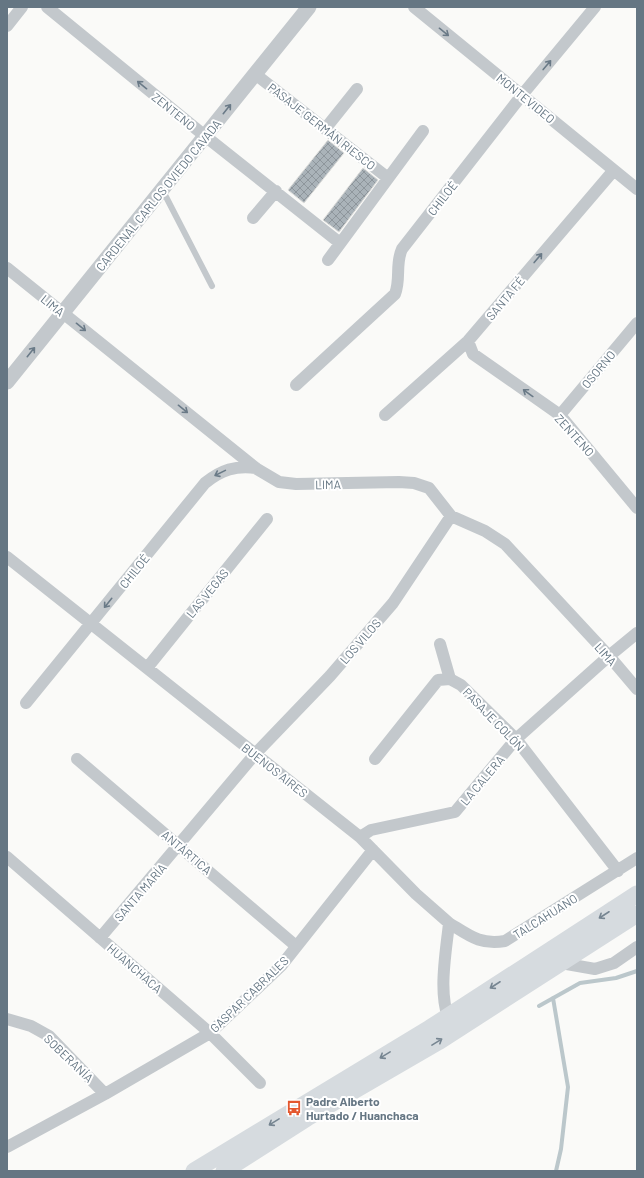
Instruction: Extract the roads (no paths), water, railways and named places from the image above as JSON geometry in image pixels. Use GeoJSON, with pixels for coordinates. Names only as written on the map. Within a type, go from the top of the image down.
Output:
{"type":"FeatureCollection","features":[{"type":"Feature","properties":{"kind":"main road"},"geometry":{"type":"LineString","coordinates":[[224,1171],[450,1024],[637,894]]}},
{"type":"Feature","properties":{"kind":"main road"},"geometry":{"type":"LineString","coordinates":[[194,1171],[450,1024],[561,964],[637,914]]}},
{"type":"Feature","properties":{"kind":"street"},"geometry":{"type":"LineString","coordinates":[[7,26],[22,7]]}},
{"type":"Feature","properties":{"kind":"street","name":"ZENTENO"},"geometry":{"type":"LineString","coordinates":[[47,7],[205,136],[276,190],[340,243]]}},
{"type":"Feature","properties":{"kind":"street","name":"CARDENAL CARLOS OVIEDO CAVADA"},"geometry":{"type":"LineString","coordinates":[[7,382],[309,7]]}},
{"type":"Feature","properties":{"kind":"street","name":"MONTEVIDEO"},"geometry":{"type":"LineString","coordinates":[[414,7],[637,189]]}},
{"type":"Feature","properties":{"kind":"street","name":"CHILOÉ"},"geometry":{"type":"LineString","coordinates":[[296,385],[395,294],[398,285],[397,259],[402,249],[522,95],[594,7]]}},
{"type":"Feature","properties":{"kind":"street","name":"PASAJE GERMÁN RIESCO"},"geometry":{"type":"LineString","coordinates":[[255,74],[388,178]]}},
{"type":"Feature","properties":{"kind":"street"},"geometry":{"type":"LineString","coordinates":[[325,129],[357,89]]}},
{"type":"Feature","properties":{"kind":"street"},"geometry":{"type":"LineString","coordinates":[[328,260],[424,131]]}},
{"type":"Feature","properties":{"kind":"street","name":"SANTA FÉ"},"geometry":{"type":"LineString","coordinates":[[385,415],[468,341],[614,170]]}},
{"type":"Feature","properties":{"kind":"street"},"geometry":{"type":"LineString","coordinates":[[253,218],[276,190]]}},
{"type":"Feature","properties":{"kind":"street","name":"LIMA"},"geometry":{"type":"LineString","coordinates":[[7,268],[257,468],[279,482],[296,484],[414,483],[429,488],[451,516],[485,531],[505,544],[609,656],[637,689]]}},
{"type":"Feature","properties":{"kind":"street","name":"OSORNO"},"geometry":{"type":"LineString","coordinates":[[560,416],[637,324]]}},
{"type":"Feature","properties":{"kind":"street","name":"ZENTENO"},"geometry":{"type":"LineString","coordinates":[[468,341],[473,354],[560,416],[633,494],[637,508]]}},
{"type":"Feature","properties":{"kind":"street","name":"CHILOÉ"},"geometry":{"type":"LineString","coordinates":[[26,702],[205,483],[214,476],[234,468],[243,466],[257,468]]}},
{"type":"Feature","properties":{"kind":"street","name":"LOS VILOS"},"geometry":{"type":"LineString","coordinates":[[255,754],[330,676],[393,603],[451,516]]}},
{"type":"Feature","properties":{"kind":"street","name":"LAS VEGAS"},"geometry":{"type":"LineString","coordinates":[[147,668],[267,519]]}},
{"type":"Feature","properties":{"kind":"street","name":"BUENOS AIRES"},"geometry":{"type":"LineString","coordinates":[[7,557],[360,837],[416,894],[450,923]]}},
{"type":"Feature","properties":{"kind":"street","name":"LA CALERA"},"geometry":{"type":"LineString","coordinates":[[360,837],[370,830],[455,812],[516,739],[637,633]]}},
{"type":"Feature","properties":{"kind":"street"},"geometry":{"type":"LineString","coordinates":[[375,759],[438,680],[450,679],[440,644]]}},
{"type":"Feature","properties":{"kind":"street","name":"PASAJE COLÓN"},"geometry":{"type":"LineString","coordinates":[[450,679],[461,685],[516,739],[618,871]]}},
{"type":"Feature","properties":{"kind":"street","name":"SANTA MARÍA"},"geometry":{"type":"LineString","coordinates":[[100,938],[255,754]]}},
{"type":"Feature","properties":{"kind":"street","name":"ANTÁRTICA"},"geometry":{"type":"LineString","coordinates":[[77,759],[296,946]]}},
{"type":"Feature","properties":{"kind":"street","name":"GASPAR CABRALES"},"geometry":{"type":"LineString","coordinates":[[7,1147],[105,1094],[210,1033],[281,966],[373,850]]}},
{"type":"Feature","properties":{"kind":"street","name":"HUANCHACA"},"geometry":{"type":"LineString","coordinates":[[7,857],[210,1033],[260,1083]]}},
{"type":"Feature","properties":{"kind":"street","name":"TALCAHUANO"},"geometry":{"type":"LineString","coordinates":[[450,923],[475,939],[491,944],[505,942],[637,858]]}},
{"type":"Feature","properties":{"kind":"street"},"geometry":{"type":"LineString","coordinates":[[450,923],[445,963],[444,1008],[450,1024]]}},
{"type":"Feature","properties":{"kind":"street"},"geometry":{"type":"LineString","coordinates":[[561,964],[595,969],[614,962],[637,947]]}},
{"type":"Feature","properties":{"kind":"street","name":"SOBERANÍA"},"geometry":{"type":"LineString","coordinates":[[7,1019],[31,1026],[49,1036],[105,1094]]}},
{"type":"Feature","properties":{"kind":"lane"},"geometry":{"type":"LineString","coordinates":[[162,189],[212,286]]}},
{"type":"Feature","properties":{"kind":"waterway"},"geometry":{"type":"LineString","coordinates":[[539,1006],[580,983],[616,978],[637,971]]}},
{"type":"Feature","properties":{"kind":"waterway"},"geometry":{"type":"LineString","coordinates":[[553,998],[568,1087],[561,1149],[556,1171]]}},
{"type":"Feature","properties":{"kind":"place","name":"Padre Alberto Hurtado / Huanchaca"},"geometry":{"type":"Point","coordinates":[294,1108]}}]}
